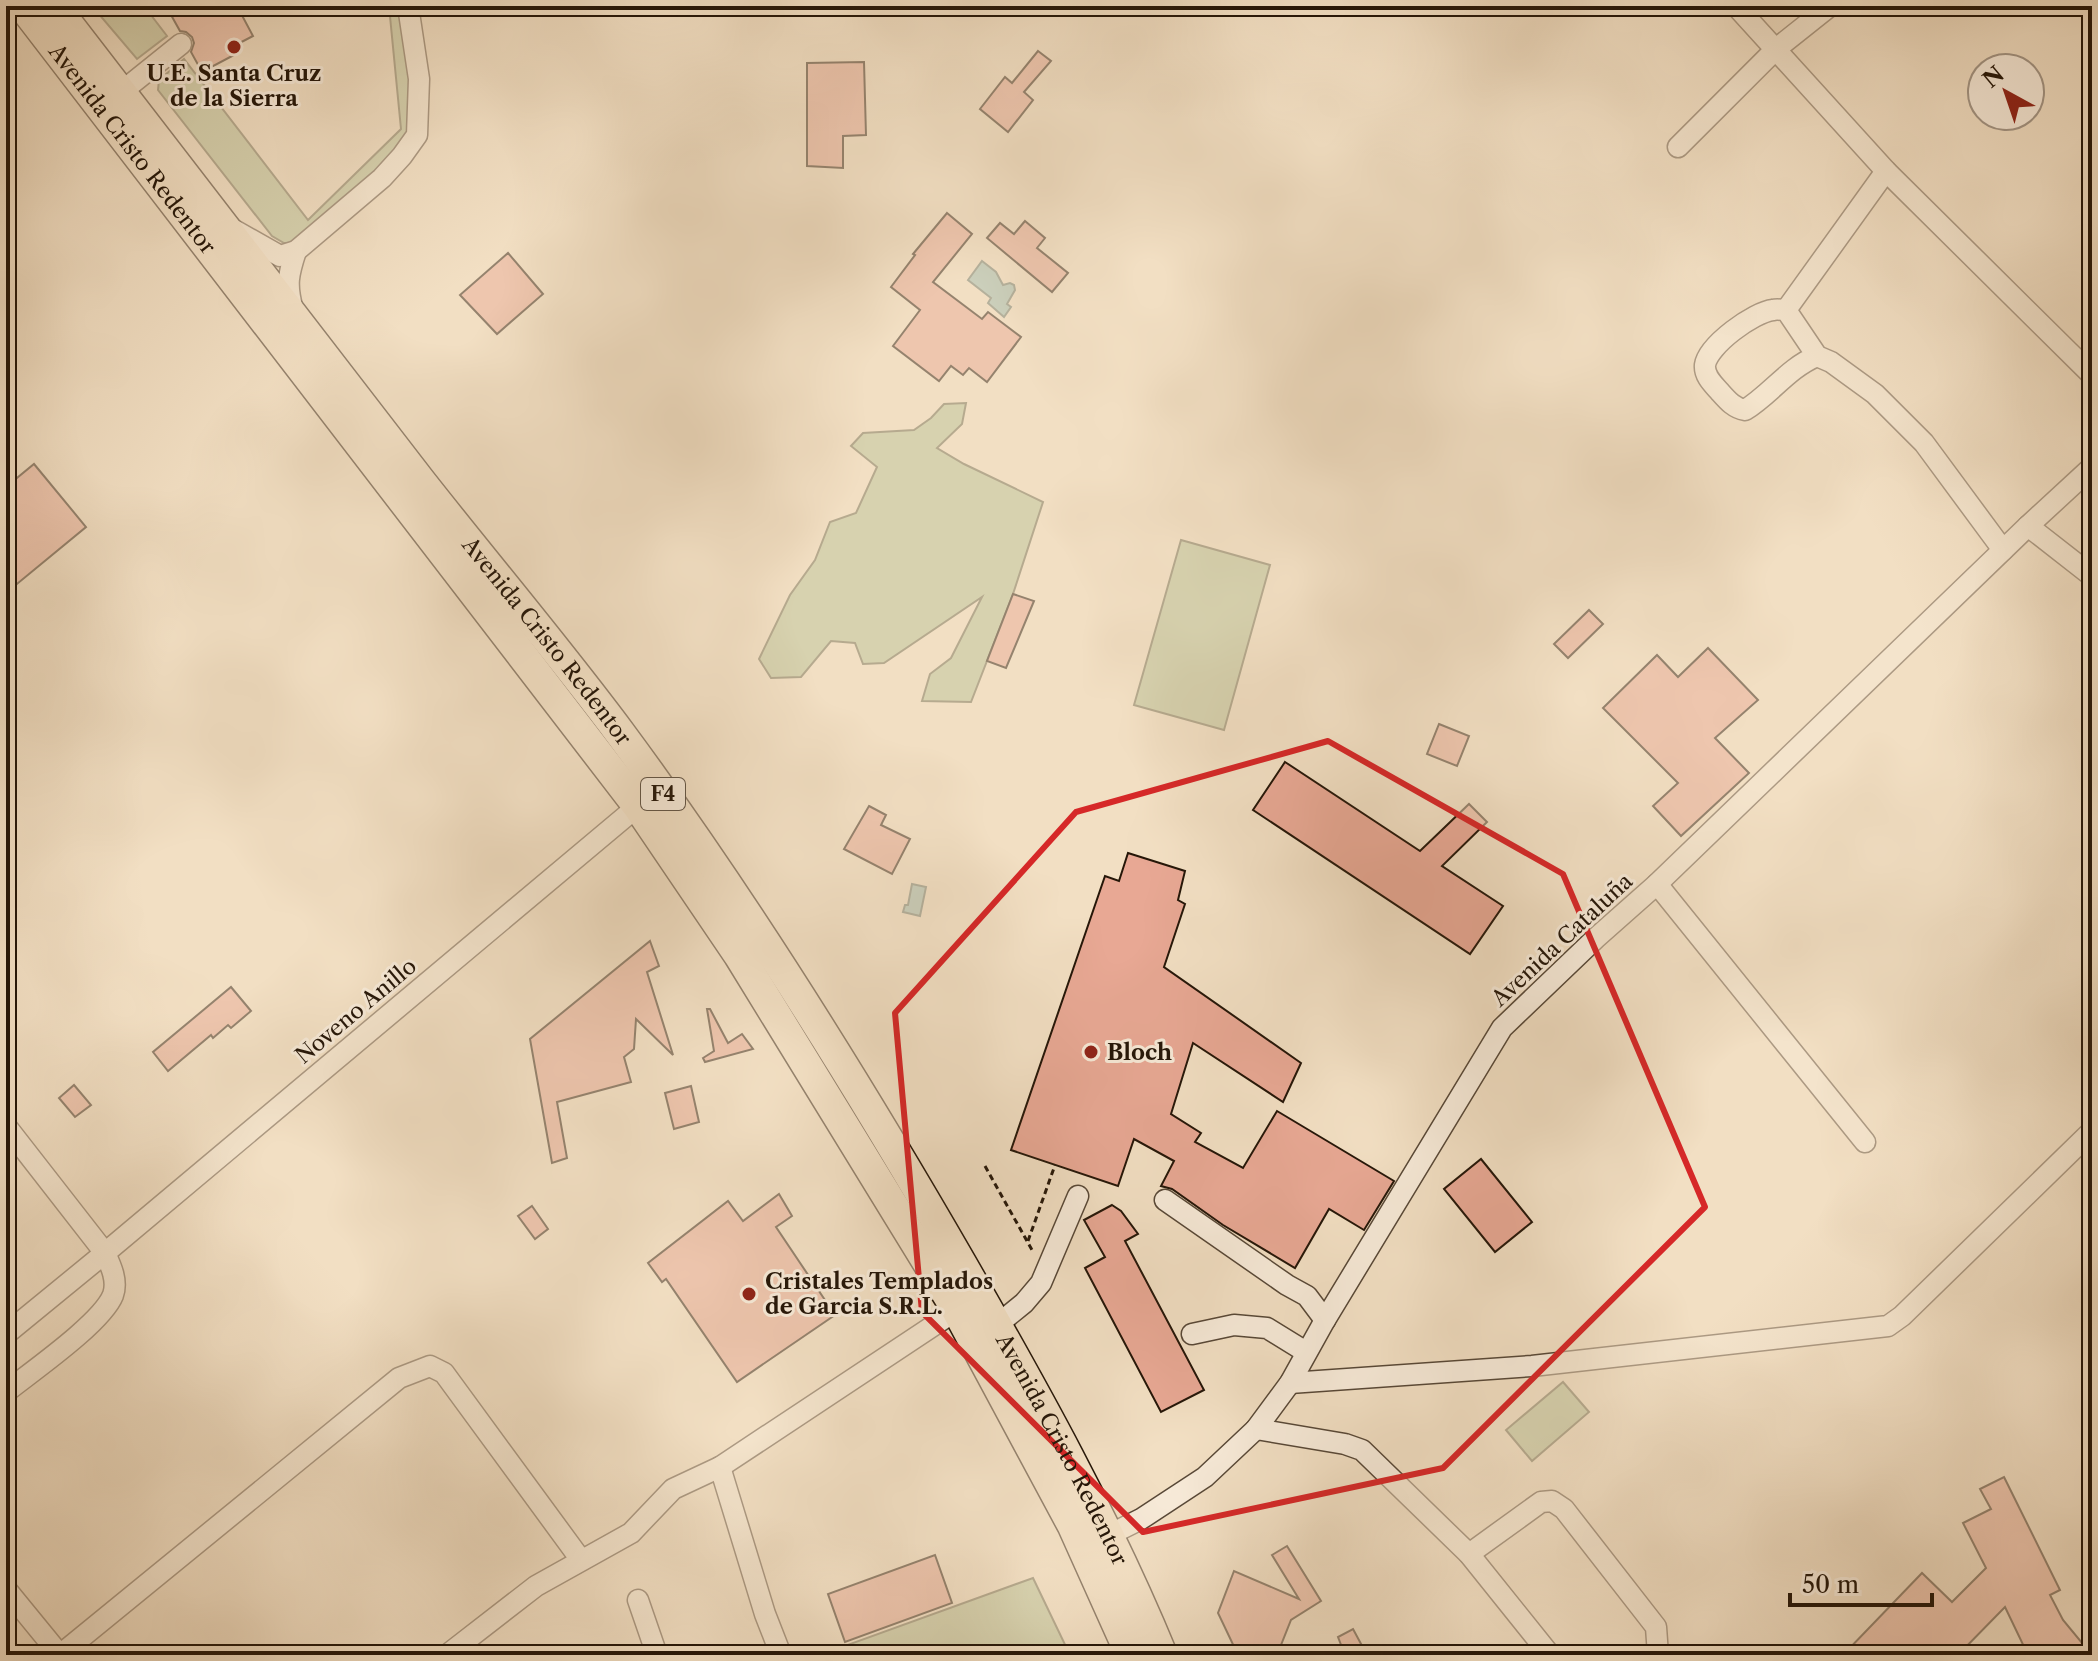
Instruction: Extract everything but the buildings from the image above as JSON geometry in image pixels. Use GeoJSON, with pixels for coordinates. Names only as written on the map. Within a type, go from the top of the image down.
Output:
{"type":"FeatureCollection","features":[{"type":"Feature","properties":{"kind":"highway","name":"Avenida Cristo Redentor"},"geometry":{"type":"LineString","coordinates":[[23,6],[638,806],[739,955],[957,1310],[1073,1526],[1131,1655]]}},
{"type":"Feature","properties":{"kind":"highway","name":"Avenida Cristo Redentor"},"geometry":{"type":"LineString","coordinates":[[54,6],[298,324],[618,731],[690,833],[814,1018],[997,1325],[1109,1535],[1162,1655]]}},
{"type":"Feature","properties":{"kind":"street"},"geometry":{"type":"LineString","coordinates":[[219,222],[280,256],[296,251],[382,178],[402,156],[417,135],[419,79],[408,6]]}},
{"type":"Feature","properties":{"kind":"street"},"geometry":{"type":"LineString","coordinates":[[1736,6],[1886,171],[2092,375]]}},
{"type":"Feature","properties":{"kind":"street"},"geometry":{"type":"LineString","coordinates":[[1678,147],[1776,49],[1830,6]]}},
{"type":"Feature","properties":{"kind":"street"},"geometry":{"type":"LineString","coordinates":[[120,93],[181,44]]}},
{"type":"Feature","properties":{"kind":"street"},"geometry":{"type":"LineString","coordinates":[[1786,310],[1886,171]]}},
{"type":"Feature","properties":{"kind":"street"},"geometry":{"type":"LineString","coordinates":[[296,251],[288,276],[288,289],[298,324]]}},
{"type":"Feature","properties":{"kind":"street"},"geometry":{"type":"LineString","coordinates":[[1786,310],[1771,310],[1747,320],[1721,341],[1706,360],[1707,377],[1736,408],[1745,410],[1796,366],[1817,356]]}},
{"type":"Feature","properties":{"kind":"street"},"geometry":{"type":"LineString","coordinates":[[1786,310],[1817,356],[1831,362],[1875,394],[1924,443],[2003,550]]}},
{"type":"Feature","properties":{"kind":"street","name":"Avenida Cataluña"},"geometry":{"type":"LineString","coordinates":[[1109,1535],[1141,1519],[1205,1477],[1256,1429],[1290,1383],[1502,1028],[1657,884],[2092,467]]}},
{"type":"Feature","properties":{"kind":"street"},"geometry":{"type":"LineString","coordinates":[[2028,526],[2092,576]]}},
{"type":"Feature","properties":{"kind":"street","name":"Noveno Anillo"},"geometry":{"type":"LineString","coordinates":[[6,1334],[638,806]]}},
{"type":"Feature","properties":{"kind":"street"},"geometry":{"type":"LineString","coordinates":[[1657,884],[1865,1142]]}},
{"type":"Feature","properties":{"kind":"street"},"geometry":{"type":"LineString","coordinates":[[6,1126],[105,1253],[115,1284],[107,1305],[88,1326],[6,1392]]}},
{"type":"Feature","properties":{"kind":"street"},"geometry":{"type":"LineString","coordinates":[[1290,1383],[1532,1366],[1888,1326],[1902,1316],[2092,1131]]}},
{"type":"Feature","properties":{"kind":"street"},"geometry":{"type":"LineString","coordinates":[[997,1325],[1024,1303],[1041,1283],[1078,1196]]}},
{"type":"Feature","properties":{"kind":"street"},"geometry":{"type":"LineString","coordinates":[[1165,1200],[1307,1296],[1325,1320]]}},
{"type":"Feature","properties":{"kind":"street"},"geometry":{"type":"LineString","coordinates":[[447,1655],[536,1586],[631,1533],[673,1489],[720,1467],[957,1310]]}},
{"type":"Feature","properties":{"kind":"street"},"geometry":{"type":"LineString","coordinates":[[1192,1334],[1234,1325],[1267,1328],[1306,1352]]}},
{"type":"Feature","properties":{"kind":"street"},"geometry":{"type":"LineString","coordinates":[[6,1589],[60,1655],[399,1378],[430,1366],[444,1373],[581,1560]]}},
{"type":"Feature","properties":{"kind":"street"},"geometry":{"type":"LineString","coordinates":[[1256,1429],[1345,1444],[1362,1450],[1469,1554],[1550,1655]]}},
{"type":"Feature","properties":{"kind":"street"},"geometry":{"type":"LineString","coordinates":[[720,1467],[765,1614],[781,1655]]}},
{"type":"Feature","properties":{"kind":"street"},"geometry":{"type":"LineString","coordinates":[[1469,1554],[1541,1502],[1552,1501],[1564,1509],[1656,1627],[1658,1655]]}},
{"type":"Feature","properties":{"kind":"street"},"geometry":{"type":"LineString","coordinates":[[638,1600],[657,1655]]}},
{"type":"Feature","properties":{"kind":"path"},"geometry":{"type":"LineString","coordinates":[[1028,1241],[1055,1165]]}},
{"type":"Feature","properties":{"kind":"path"},"geometry":{"type":"LineString","coordinates":[[985,1166],[1045,1273]]}},
{"type":"Feature","properties":{"kind":"highlighted area"},"geometry":{"type":"Polygon","coordinates":[[[1328,741],[1563,874],[1705,1207],[1443,1468],[1143,1532],[922,1312],[895,1013],[1076,812],[1328,741]]]}},
{"type":"Feature","properties":{"kind":"green space"},"geometry":{"type":"Polygon","coordinates":[[[92,6],[144,6],[167,36],[137,59],[92,6]]]}},
{"type":"Feature","properties":{"kind":"green space"},"geometry":{"type":"Polygon","coordinates":[[[389,6],[399,6],[410,80],[410,123],[404,137],[378,170],[342,204],[295,243],[284,243],[272,236],[158,90],[159,80],[184,59],[308,220],[401,129],[389,6]]]}},
{"type":"Feature","properties":{"kind":"green space"},"geometry":{"type":"Polygon","coordinates":[[[966,403],[962,424],[937,448],[1043,502],[1013,594],[971,702],[922,701],[930,674],[951,658],[982,597],[884,663],[863,664],[855,643],[831,641],[801,677],[771,678],[759,659],[790,595],[815,560],[830,522],[856,513],[877,467],[851,446],[863,433],[914,430],[944,404],[966,403]]]}},
{"type":"Feature","properties":{"kind":"green space"},"geometry":{"type":"Polygon","coordinates":[[[1181,540],[1270,565],[1224,730],[1134,705],[1181,540]]]}},
{"type":"Feature","properties":{"kind":"green space"},"geometry":{"type":"Polygon","coordinates":[[[1563,1382],[1589,1412],[1532,1461],[1506,1430],[1563,1382]]]}},
{"type":"Feature","properties":{"kind":"green space"},"geometry":{"type":"Polygon","coordinates":[[[1033,1578],[1070,1655],[829,1655],[828,1652],[1033,1578]]]}},
{"type":"Feature","properties":{"kind":"water"},"geometry":{"type":"Polygon","coordinates":[[[982,261],[996,272],[1003,285],[1014,285],[1015,290],[1007,304],[1011,307],[1004,317],[988,303],[991,298],[968,280],[982,261]]]}},
{"type":"Feature","properties":{"kind":"water"},"geometry":{"type":"Polygon","coordinates":[[[912,884],[926,887],[920,916],[903,912],[905,905],[908,905],[912,884]]]}},
{"type":"Feature","properties":{"kind":"place","name":"U.E. Santa Cruz de la Sierra"},"geometry":{"type":"Point","coordinates":[234,47]}},
{"type":"Feature","properties":{"kind":"place","name":"Bloch"},"geometry":{"type":"Point","coordinates":[1091,1052]}},
{"type":"Feature","properties":{"kind":"place","name":"Cristales Templados de Garcia S.R.L."},"geometry":{"type":"Point","coordinates":[749,1294]}}]}
